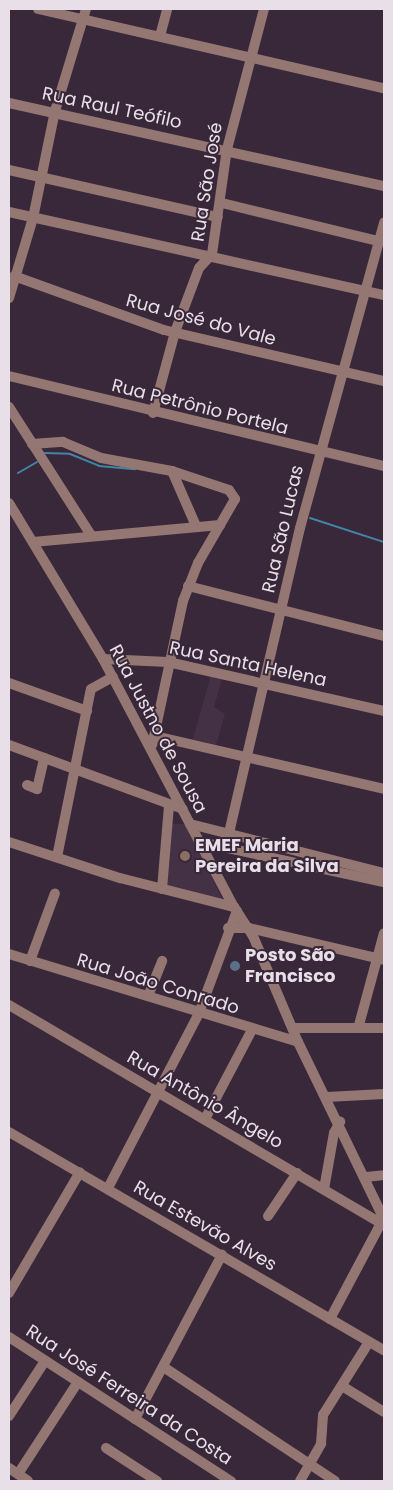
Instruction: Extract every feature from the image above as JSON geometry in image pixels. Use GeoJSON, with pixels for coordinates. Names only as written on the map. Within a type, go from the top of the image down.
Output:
{"type":"FeatureCollection","features":[{"type":"Feature","properties":{"kind":"street"},"geometry":{"type":"LineString","coordinates":[[38,9],[85,14],[160,36],[384,88]]}},
{"type":"Feature","properties":{"kind":"street"},"geometry":{"type":"LineString","coordinates":[[160,36],[167,9]]}},
{"type":"Feature","properties":{"kind":"street","name":"Rua São José"},"geometry":{"type":"LineString","coordinates":[[154,413],[175,332],[199,268],[212,254],[222,203],[227,149],[249,57],[264,9]]}},
{"type":"Feature","properties":{"kind":"street"},"geometry":{"type":"LineString","coordinates":[[9,294],[33,218],[55,112],[85,14]]}},
{"type":"Feature","properties":{"kind":"street","name":"Rua Raul Teófilo"},"geometry":{"type":"LineString","coordinates":[[9,102],[227,149],[384,186]]}},
{"type":"Feature","properties":{"kind":"street"},"geometry":{"type":"LineString","coordinates":[[9,170],[218,217]]}},
{"type":"Feature","properties":{"kind":"street"},"geometry":{"type":"LineString","coordinates":[[222,203],[378,241]]}},
{"type":"Feature","properties":{"kind":"street"},"geometry":{"type":"LineString","coordinates":[[9,212],[212,254],[384,295]]}},
{"type":"Feature","properties":{"kind":"street","name":"Rua São Lucas"},"geometry":{"type":"LineString","coordinates":[[231,847],[229,833],[318,452],[343,373],[363,290],[384,222]]}},
{"type":"Feature","properties":{"kind":"street","name":"Rua José do Vale"},"geometry":{"type":"LineString","coordinates":[[14,276],[175,332],[343,373],[384,381]]}},
{"type":"Feature","properties":{"kind":"street","name":"Rua Petrônio Portela"},"geometry":{"type":"LineString","coordinates":[[9,376],[154,413],[384,466]]}},
{"type":"Feature","properties":{"kind":"street"},"geometry":{"type":"LineString","coordinates":[[9,408],[90,536]]}},
{"type":"Feature","properties":{"kind":"street"},"geometry":{"type":"LineString","coordinates":[[32,444],[64,442],[101,458],[172,472],[233,495],[235,502],[220,525],[188,586],[168,662],[154,740],[384,788]]}},
{"type":"Feature","properties":{"kind":"street"},"geometry":{"type":"LineString","coordinates":[[172,472],[196,526]]}},
{"type":"Feature","properties":{"kind":"street","name":"Rua Justno de Sousa"},"geometry":{"type":"LineString","coordinates":[[9,503],[104,659],[113,677],[154,740],[182,809],[236,909],[249,928],[298,1042],[340,1122],[366,1177],[383,1222]]}},
{"type":"Feature","properties":{"kind":"street"},"geometry":{"type":"LineString","coordinates":[[33,542],[220,525]]}},
{"type":"Feature","properties":{"kind":"street"},"geometry":{"type":"LineString","coordinates":[[188,586],[281,612],[384,636]]}},
{"type":"Feature","properties":{"kind":"street","name":"Rua Santa Helena"},"geometry":{"type":"LineString","coordinates":[[104,659],[168,662],[384,711]]}},
{"type":"Feature","properties":{"kind":"street"},"geometry":{"type":"LineString","coordinates":[[57,857],[77,771],[93,685],[113,677]]}},
{"type":"Feature","properties":{"kind":"street"},"geometry":{"type":"LineString","coordinates":[[9,683],[87,712]]}},
{"type":"Feature","properties":{"kind":"street"},"geometry":{"type":"LineString","coordinates":[[9,745],[182,809]]}},
{"type":"Feature","properties":{"kind":"street"},"geometry":{"type":"LineString","coordinates":[[27,785],[37,789],[44,758]]}},
{"type":"Feature","properties":{"kind":"street"},"geometry":{"type":"LineString","coordinates":[[162,889],[169,805]]}},
{"type":"Feature","properties":{"kind":"street"},"geometry":{"type":"LineString","coordinates":[[190,824],[229,833],[293,857]]}},
{"type":"Feature","properties":{"kind":"street"},"geometry":{"type":"LineString","coordinates":[[200,842],[293,857],[338,867],[384,873]]}},
{"type":"Feature","properties":{"kind":"street"},"geometry":{"type":"LineString","coordinates":[[10,847],[57,857],[236,909],[199,1013],[160,1094],[108,1188]]}},
{"type":"Feature","properties":{"kind":"street"},"geometry":{"type":"LineString","coordinates":[[338,867],[384,882]]}},
{"type":"Feature","properties":{"kind":"street"},"geometry":{"type":"LineString","coordinates":[[30,961],[55,893]]}},
{"type":"Feature","properties":{"kind":"street"},"geometry":{"type":"LineString","coordinates":[[228,928],[249,928],[381,960]]}},
{"type":"Feature","properties":{"kind":"street"},"geometry":{"type":"LineString","coordinates":[[359,1025],[381,960],[384,933]]}},
{"type":"Feature","properties":{"kind":"street","name":"Rua João Conrado"},"geometry":{"type":"LineString","coordinates":[[9,954],[252,1030],[298,1042]]}},
{"type":"Feature","properties":{"kind":"street"},"geometry":{"type":"LineString","coordinates":[[148,996],[162,961]]}},
{"type":"Feature","properties":{"kind":"street","name":"Rua Antônio Ângelo"},"geometry":{"type":"LineString","coordinates":[[9,1005],[383,1222]]}},
{"type":"Feature","properties":{"kind":"street"},"geometry":{"type":"LineString","coordinates":[[293,1028],[359,1025],[384,1028]]}},
{"type":"Feature","properties":{"kind":"street"},"geometry":{"type":"LineString","coordinates":[[205,1119],[252,1030]]}},
{"type":"Feature","properties":{"kind":"street"},"geometry":{"type":"LineString","coordinates":[[327,1097],[384,1094]]}},
{"type":"Feature","properties":{"kind":"street"},"geometry":{"type":"LineString","coordinates":[[324,1189],[334,1132],[340,1122]]}},
{"type":"Feature","properties":{"kind":"street","name":"Rua Estevão Alves"},"geometry":{"type":"LineString","coordinates":[[9,1132],[384,1350]]}},
{"type":"Feature","properties":{"kind":"street"},"geometry":{"type":"LineString","coordinates":[[10,1288],[80,1172]]}},
{"type":"Feature","properties":{"kind":"street"},"geometry":{"type":"LineString","coordinates":[[268,1216],[297,1173]]}},
{"type":"Feature","properties":{"kind":"street"},"geometry":{"type":"LineString","coordinates":[[366,1177],[384,1175]]}},
{"type":"Feature","properties":{"kind":"street"},"geometry":{"type":"LineString","coordinates":[[330,1319],[383,1222]]}},
{"type":"Feature","properties":{"kind":"street"},"geometry":{"type":"LineString","coordinates":[[134,1419],[164,1368],[222,1256]]}},
{"type":"Feature","properties":{"kind":"street","name":"Rua José Ferreira da Costa"},"geometry":{"type":"LineString","coordinates":[[9,1337],[231,1481]]}},
{"type":"Feature","properties":{"kind":"street"},"geometry":{"type":"LineString","coordinates":[[300,1481],[323,1439],[323,1415],[369,1342]]}},
{"type":"Feature","properties":{"kind":"street"},"geometry":{"type":"LineString","coordinates":[[9,1416],[45,1361]]}},
{"type":"Feature","properties":{"kind":"street"},"geometry":{"type":"LineString","coordinates":[[164,1368],[335,1481]]}},
{"type":"Feature","properties":{"kind":"street"},"geometry":{"type":"LineString","coordinates":[[18,1474],[78,1382]]}},
{"type":"Feature","properties":{"kind":"street"},"geometry":{"type":"LineString","coordinates":[[342,1386],[384,1412]]}},
{"type":"Feature","properties":{"kind":"street"},"geometry":{"type":"LineString","coordinates":[[106,1448],[157,1481]]}},
{"type":"Feature","properties":{"kind":"street"},"geometry":{"type":"LineString","coordinates":[[9,1468],[28,1481]]}},
{"type":"Feature","properties":{"kind":"shaded area"},"geometry":{"type":"Polygon","coordinates":[[[211,675],[222,679],[214,707],[225,714],[216,745],[193,739],[211,675]]]}},
{"type":"Feature","properties":{"kind":"shaded area","name":"EMEF Maria Pereira da Silva"},"geometry":{"type":"Polygon","coordinates":[[[172,824],[185,824],[224,902],[166,888],[172,824]]]}},
{"type":"Feature","properties":{"kind":"waterway"},"geometry":{"type":"LineString","coordinates":[[45,453],[70,454],[99,466],[135,469]]}},
{"type":"Feature","properties":{"kind":"waterway"},"geometry":{"type":"LineString","coordinates":[[18,473],[37,462]]}},
{"type":"Feature","properties":{"kind":"waterway"},"geometry":{"type":"LineString","coordinates":[[310,518],[384,542]]}},
{"type":"Feature","properties":{"kind":"place","name":"EMEF Maria Pereira da Silva"},"geometry":{"type":"Point","coordinates":[185,856]}},
{"type":"Feature","properties":{"kind":"place","name":"Posto São Francisco"},"geometry":{"type":"Point","coordinates":[235,966]}}]}
